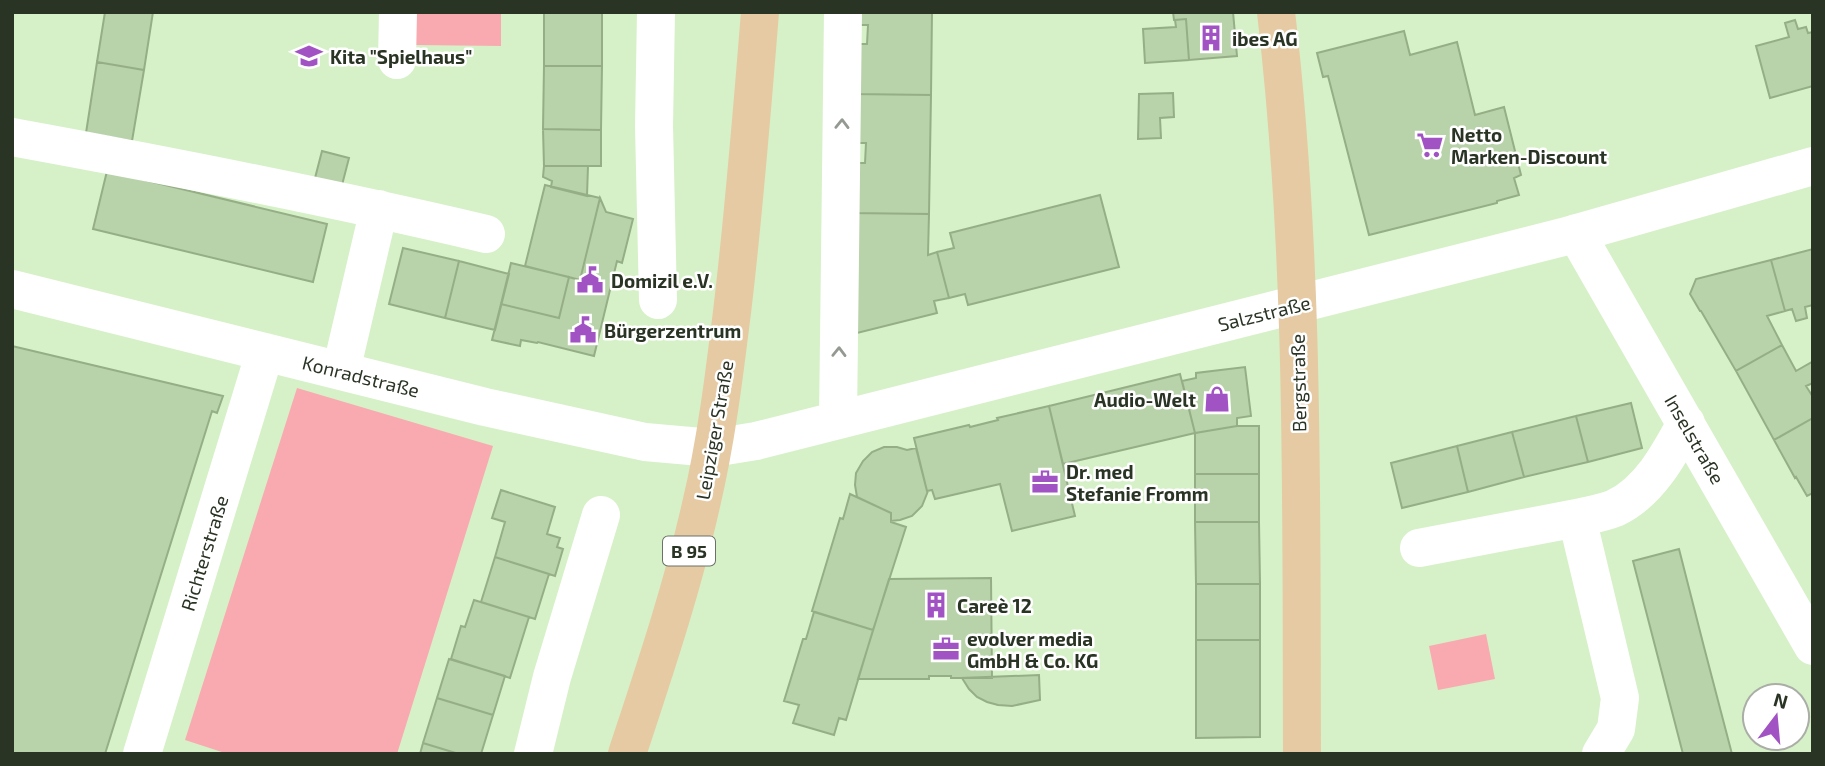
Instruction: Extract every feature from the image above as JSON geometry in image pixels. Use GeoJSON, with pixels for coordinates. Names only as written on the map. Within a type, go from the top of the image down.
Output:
{"type":"FeatureCollection","features":[{"type":"Feature","properties":{"kind":"main road","name":"Leipziger Straße"},"geometry":{"type":"LineString","coordinates":[[628,754],[701,506],[713,448],[742,224],[760,12]]}},
{"type":"Feature","properties":{"kind":"main road","name":"Bergstraße"},"geometry":{"type":"LineString","coordinates":[[1276,12],[1283,77],[1297,305],[1302,754]]}},
{"type":"Feature","properties":{"kind":"street"},"geometry":{"type":"LineString","coordinates":[[397,60],[398,12]]}},
{"type":"Feature","properties":{"kind":"street"},"geometry":{"type":"LineString","coordinates":[[656,12],[654,126],[658,300]]}},
{"type":"Feature","properties":{"kind":"street"},"geometry":{"type":"LineString","coordinates":[[838,420],[843,12]]}},
{"type":"Feature","properties":{"kind":"street"},"geometry":{"type":"LineString","coordinates":[[12,137],[379,209],[486,234]]}},
{"type":"Feature","properties":{"kind":"street","name":"Salzstraße"},"geometry":{"type":"LineString","coordinates":[[713,448],[756,441],[1297,305],[1576,233],[1813,166]]}},
{"type":"Feature","properties":{"kind":"street"},"geometry":{"type":"LineString","coordinates":[[341,371],[379,209]]}},
{"type":"Feature","properties":{"kind":"street","name":"Inselstraße"},"geometry":{"type":"LineString","coordinates":[[1576,233],[1813,646]]}},
{"type":"Feature","properties":{"kind":"street","name":"Konradstraße"},"geometry":{"type":"LineString","coordinates":[[12,289],[485,407],[645,442],[713,448]]}},
{"type":"Feature","properties":{"kind":"street","name":"Richterstraße"},"geometry":{"type":"LineString","coordinates":[[142,754],[265,352]]}},
{"type":"Feature","properties":{"kind":"street"},"geometry":{"type":"LineString","coordinates":[[1419,548],[1577,518],[1615,508],[1641,490],[1668,457],[1686,423]]}},
{"type":"Feature","properties":{"kind":"street"},"geometry":{"type":"LineString","coordinates":[[533,754],[552,677],[601,514]]}},
{"type":"Feature","properties":{"kind":"street"},"geometry":{"type":"LineString","coordinates":[[1577,518],[1620,698],[1616,729],[1601,754]]}},
{"type":"Feature","properties":{"kind":"shaded area"},"geometry":{"type":"Polygon","coordinates":[[[414,12],[501,12],[501,46],[414,45],[414,12]]]}},
{"type":"Feature","properties":{"kind":"shaded area"},"geometry":{"type":"Polygon","coordinates":[[[297,388],[493,446],[397,754],[228,754],[185,740],[297,388]]]}},
{"type":"Feature","properties":{"kind":"shaded area"},"geometry":{"type":"Polygon","coordinates":[[[1486,634],[1495,679],[1438,690],[1429,646],[1486,634]]]}},
{"type":"Feature","properties":{"kind":"building"},"geometry":{"type":"Polygon","coordinates":[[[105,12],[153,12],[144,70],[97,62],[105,12]]]}},
{"type":"Feature","properties":{"kind":"building"},"geometry":{"type":"Polygon","coordinates":[[[544,12],[602,12],[602,66],[544,66],[544,12]]]}},
{"type":"Feature","properties":{"kind":"building"},"geometry":{"type":"Polygon","coordinates":[[[854,12],[932,12],[931,95],[853,94],[854,44],[867,44],[868,25],[854,25],[854,12]]]}},
{"type":"Feature","properties":{"kind":"building","name":"ibes AG"},"geometry":{"type":"Polygon","coordinates":[[[1173,12],[1233,12],[1237,56],[1189,60],[1186,19],[1174,20],[1173,12]]]}},
{"type":"Feature","properties":{"kind":"building"},"geometry":{"type":"Polygon","coordinates":[[[1186,19],[1189,60],[1145,63],[1143,29],[1176,27],[1175,20],[1186,19]]]}},
{"type":"Feature","properties":{"kind":"building"},"geometry":{"type":"Polygon","coordinates":[[[1795,20],[1798,29],[1806,27],[1808,33],[1813,32],[1813,86],[1770,98],[1756,46],[1789,37],[1785,23],[1795,20]]]}},
{"type":"Feature","properties":{"kind":"building","name":"Netto Marken-Discount"},"geometry":{"type":"Polygon","coordinates":[[[1404,31],[1410,55],[1457,42],[1475,115],[1504,107],[1521,175],[1514,178],[1519,195],[1369,235],[1328,76],[1323,77],[1317,53],[1404,31]]]}},
{"type":"Feature","properties":{"kind":"building"},"geometry":{"type":"Polygon","coordinates":[[[97,62],[144,70],[132,141],[86,133],[97,62]]]}},
{"type":"Feature","properties":{"kind":"building"},"geometry":{"type":"Polygon","coordinates":[[[544,66],[602,66],[601,130],[543,129],[544,66]]]}},
{"type":"Feature","properties":{"kind":"building"},"geometry":{"type":"Polygon","coordinates":[[[1173,93],[1174,117],[1160,118],[1161,138],[1138,139],[1139,94],[1173,93]]]}},
{"type":"Feature","properties":{"kind":"building"},"geometry":{"type":"Polygon","coordinates":[[[853,94],[931,95],[929,214],[851,213],[852,163],[865,163],[866,143],[852,143],[853,94]]]}},
{"type":"Feature","properties":{"kind":"building"},"geometry":{"type":"Polygon","coordinates":[[[543,129],[601,130],[601,166],[544,166],[543,129]]]}},
{"type":"Feature","properties":{"kind":"building"},"geometry":{"type":"Polygon","coordinates":[[[322,151],[349,158],[342,185],[315,178],[322,151]]]}},
{"type":"Feature","properties":{"kind":"building"},"geometry":{"type":"Polygon","coordinates":[[[544,166],[588,166],[587,196],[551,187],[552,181],[543,177],[544,166]]]}},
{"type":"Feature","properties":{"kind":"building"},"geometry":{"type":"Polygon","coordinates":[[[107,171],[327,224],[313,282],[93,229],[107,171]]]}},
{"type":"Feature","properties":{"kind":"building"},"geometry":{"type":"Polygon","coordinates":[[[545,185],[600,198],[580,280],[525,266],[545,185]]]}},
{"type":"Feature","properties":{"kind":"building"},"geometry":{"type":"Polygon","coordinates":[[[1100,195],[1119,267],[968,305],[965,294],[949,298],[937,252],[954,248],[950,233],[1100,195]]]}},
{"type":"Feature","properties":{"kind":"building"},"geometry":{"type":"Polygon","coordinates":[[[600,198],[606,212],[633,219],[622,263],[617,261],[594,356],[538,342],[521,340],[520,346],[492,340],[501,304],[559,318],[569,277],[580,280],[600,198]]]}},
{"type":"Feature","properties":{"kind":"building"},"geometry":{"type":"Polygon","coordinates":[[[851,213],[929,214],[928,255],[937,252],[949,298],[934,301],[937,313],[849,335],[851,213]]]}},
{"type":"Feature","properties":{"kind":"building"},"geometry":{"type":"Polygon","coordinates":[[[403,248],[459,261],[445,318],[389,304],[403,248]]]}},
{"type":"Feature","properties":{"kind":"building"},"geometry":{"type":"Polygon","coordinates":[[[1813,249],[1813,305],[1805,307],[1807,318],[1796,321],[1792,309],[1785,311],[1771,260],[1813,249]]]}},
{"type":"Feature","properties":{"kind":"building"},"geometry":{"type":"Polygon","coordinates":[[[1771,260],[1785,311],[1767,316],[1782,345],[1736,371],[1690,294],[1696,279],[1771,260]]]}},
{"type":"Feature","properties":{"kind":"building"},"geometry":{"type":"Polygon","coordinates":[[[459,261],[509,274],[495,330],[445,318],[459,261]]]}},
{"type":"Feature","properties":{"kind":"building"},"geometry":{"type":"Polygon","coordinates":[[[511,263],[569,277],[559,318],[501,304],[511,263]]]}},
{"type":"Feature","properties":{"kind":"building"},"geometry":{"type":"Polygon","coordinates":[[[1782,345],[1796,371],[1812,362],[1813,364],[1813,383],[1806,386],[1813,397],[1813,418],[1774,440],[1736,371],[1782,345]]]}},
{"type":"Feature","properties":{"kind":"building"},"geometry":{"type":"Polygon","coordinates":[[[12,346],[223,396],[217,413],[212,411],[105,754],[12,754],[12,346]]]}},
{"type":"Feature","properties":{"kind":"building"},"geometry":{"type":"Polygon","coordinates":[[[1245,367],[1251,416],[1237,418],[1237,426],[1195,433],[1182,381],[1196,378],[1196,373],[1245,367]]]}},
{"type":"Feature","properties":{"kind":"building"},"geometry":{"type":"Polygon","coordinates":[[[1180,374],[1195,433],[1063,464],[1049,406],[1180,374]]]}},
{"type":"Feature","properties":{"kind":"building"},"geometry":{"type":"Polygon","coordinates":[[[1631,403],[1642,448],[1588,462],[1576,416],[1631,403]]]}},
{"type":"Feature","properties":{"kind":"building"},"geometry":{"type":"Polygon","coordinates":[[[1049,406],[1075,516],[1012,531],[1000,484],[935,499],[932,490],[927,491],[914,438],[969,425],[970,427],[1049,406]]]}},
{"type":"Feature","properties":{"kind":"building"},"geometry":{"type":"Polygon","coordinates":[[[1576,416],[1588,462],[1524,477],[1512,432],[1576,416]]]}},
{"type":"Feature","properties":{"kind":"building"},"geometry":{"type":"Polygon","coordinates":[[[1813,418],[1813,493],[1807,496],[1774,440],[1813,418]]]}},
{"type":"Feature","properties":{"kind":"building"},"geometry":{"type":"Polygon","coordinates":[[[1237,426],[1259,426],[1259,474],[1195,474],[1195,433],[1237,426]]]}},
{"type":"Feature","properties":{"kind":"building"},"geometry":{"type":"Polygon","coordinates":[[[1512,432],[1524,477],[1468,492],[1457,446],[1512,432]]]}},
{"type":"Feature","properties":{"kind":"building"},"geometry":{"type":"Polygon","coordinates":[[[1457,446],[1468,492],[1402,508],[1391,463],[1457,446]]]}},
{"type":"Feature","properties":{"kind":"building"},"geometry":{"type":"Polygon","coordinates":[[[884,447],[907,450],[916,448],[928,491],[922,506],[912,516],[900,520],[891,521],[891,513],[857,497],[856,473],[872,452],[884,447]]]}},
{"type":"Feature","properties":{"kind":"building"},"geometry":{"type":"Polygon","coordinates":[[[1195,474],[1259,474],[1259,522],[1195,522],[1195,474]]]}},
{"type":"Feature","properties":{"kind":"building"},"geometry":{"type":"Polygon","coordinates":[[[501,490],[555,507],[547,534],[560,538],[557,547],[563,549],[555,576],[495,557],[505,522],[492,518],[501,490]]]}},
{"type":"Feature","properties":{"kind":"building"},"geometry":{"type":"Polygon","coordinates":[[[850,494],[891,513],[891,522],[906,527],[873,630],[812,611],[850,494]]]}},
{"type":"Feature","properties":{"kind":"building"},"geometry":{"type":"Polygon","coordinates":[[[1195,522],[1259,522],[1260,584],[1196,584],[1195,522]]]}},
{"type":"Feature","properties":{"kind":"building"},"geometry":{"type":"Polygon","coordinates":[[[1679,549],[1732,754],[1683,754],[1633,561],[1679,549]]]}},
{"type":"Feature","properties":{"kind":"building"},"geometry":{"type":"Polygon","coordinates":[[[495,557],[549,574],[535,619],[481,602],[495,557]]]}},
{"type":"Feature","properties":{"kind":"building","name":"Careè 12"},"geometry":{"type":"Polygon","coordinates":[[[991,578],[992,678],[929,676],[929,679],[858,679],[889,579],[991,578]]]}},
{"type":"Feature","properties":{"kind":"building"},"geometry":{"type":"Polygon","coordinates":[[[1196,584],[1260,584],[1260,640],[1196,640],[1196,584]]]}},
{"type":"Feature","properties":{"kind":"building"},"geometry":{"type":"Polygon","coordinates":[[[474,600],[529,617],[510,678],[451,659],[461,626],[465,627],[474,600]]]}},
{"type":"Feature","properties":{"kind":"building"},"geometry":{"type":"Polygon","coordinates":[[[814,612],[873,630],[846,720],[839,718],[834,735],[793,723],[799,705],[784,701],[814,612]]]}},
{"type":"Feature","properties":{"kind":"building"},"geometry":{"type":"Polygon","coordinates":[[[1196,640],[1260,640],[1260,737],[1196,738],[1196,640]]]}},
{"type":"Feature","properties":{"kind":"building"},"geometry":{"type":"Polygon","coordinates":[[[449,659],[505,676],[493,715],[437,698],[449,659]]]}},
{"type":"Feature","properties":{"kind":"building"},"geometry":{"type":"Polygon","coordinates":[[[1039,675],[1040,700],[1012,706],[998,705],[977,697],[962,678],[1039,675]]]}},
{"type":"Feature","properties":{"kind":"building"},"geometry":{"type":"Polygon","coordinates":[[[437,698],[493,715],[481,754],[459,754],[423,743],[437,698]]]}},
{"type":"Feature","properties":{"kind":"building"},"geometry":{"type":"Polygon","coordinates":[[[423,743],[459,754],[420,754],[423,743]]]}},
{"type":"Feature","properties":{"kind":"place","name":"ibes AG"},"geometry":{"type":"Point","coordinates":[1211,38]}},
{"type":"Feature","properties":{"kind":"place","name":"Kita \"Spielhaus\""},"geometry":{"type":"Point","coordinates":[309,56]}},
{"type":"Feature","properties":{"kind":"place","name":"Netto Marken-Discount"},"geometry":{"type":"Point","coordinates":[1430,145]}},
{"type":"Feature","properties":{"kind":"place","name":"Domizil e.V."},"geometry":{"type":"Point","coordinates":[590,280]}},
{"type":"Feature","properties":{"kind":"place","name":"Bürgerzentrum"},"geometry":{"type":"Point","coordinates":[583,330]}},
{"type":"Feature","properties":{"kind":"place","name":"Audio-Welt"},"geometry":{"type":"Point","coordinates":[1217,399]}},
{"type":"Feature","properties":{"kind":"place","name":"Dr. med Stefanie Fromm"},"geometry":{"type":"Point","coordinates":[1045,482]}},
{"type":"Feature","properties":{"kind":"place","name":"Careè 12"},"geometry":{"type":"Point","coordinates":[936,605]}},
{"type":"Feature","properties":{"kind":"place","name":"evolver media GmbH & Co. KG"},"geometry":{"type":"Point","coordinates":[946,649]}}]}
